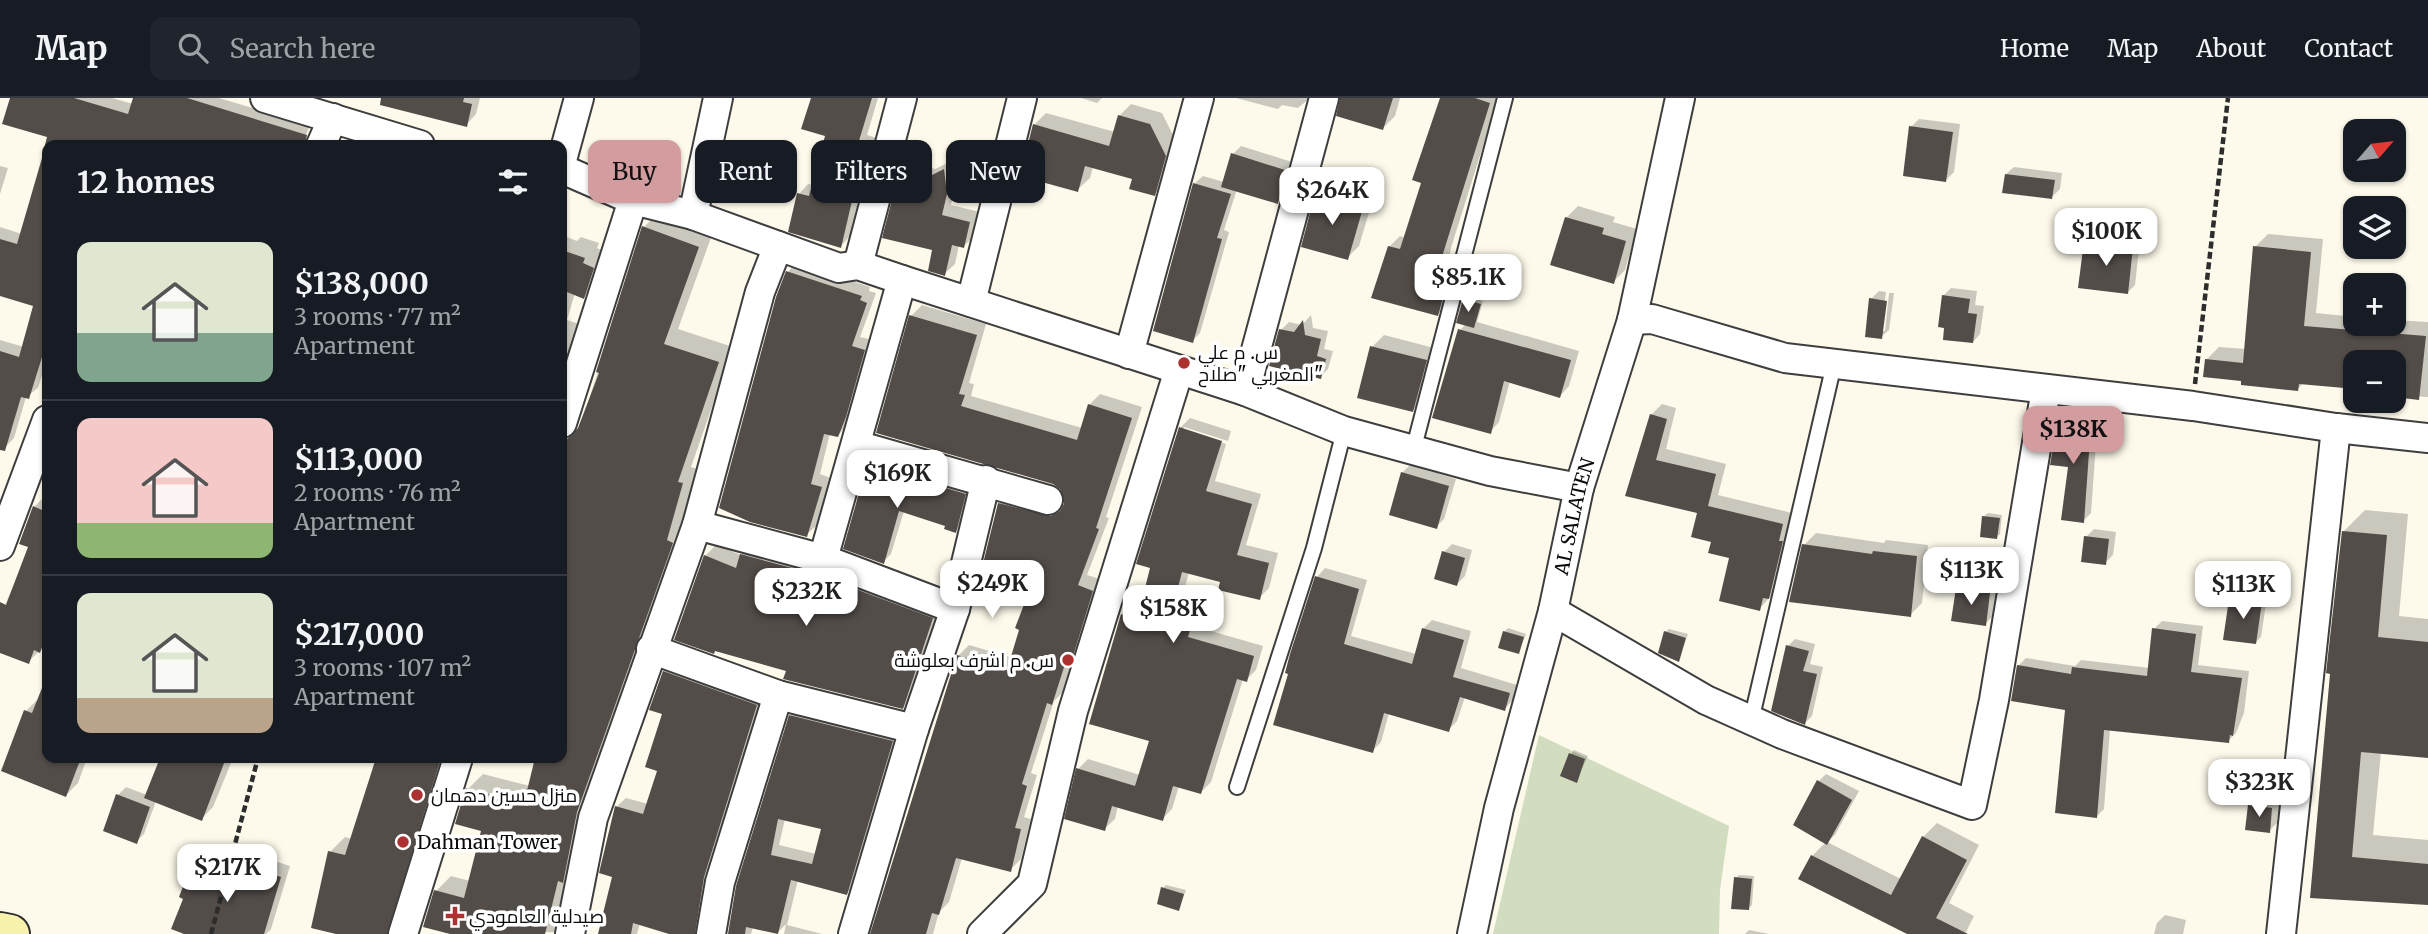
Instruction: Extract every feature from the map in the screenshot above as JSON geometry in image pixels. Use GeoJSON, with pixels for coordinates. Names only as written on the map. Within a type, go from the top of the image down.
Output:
{"type":"FeatureCollection","features":[{"type":"Feature","properties":{"kind":"main road"},"geometry":{"type":"LineString","coordinates":[[0,932],[10,934]]}},
{"type":"Feature","properties":{"kind":"street"},"geometry":{"type":"LineString","coordinates":[[265,98],[404,140]]}},
{"type":"Feature","properties":{"kind":"street"},"geometry":{"type":"LineString","coordinates":[[567,142],[579,98]]}},
{"type":"Feature","properties":{"kind":"street"},"geometry":{"type":"LineString","coordinates":[[693,215],[718,98]]}},
{"type":"Feature","properties":{"kind":"street"},"geometry":{"type":"LineString","coordinates":[[858,265],[902,98]]}},
{"type":"Feature","properties":{"kind":"street"},"geometry":{"type":"LineString","coordinates":[[971,302],[1022,98]]}},
{"type":"Feature","properties":{"kind":"street"},"geometry":{"type":"LineString","coordinates":[[1129,354],[1199,98]]}},
{"type":"Feature","properties":{"kind":"street"},"geometry":{"type":"LineString","coordinates":[[1245,391],[1324,98]]}},
{"type":"Feature","properties":{"kind":"street","name":"AL SALATEN"},"geometry":{"type":"LineString","coordinates":[[1472,934],[1499,808],[1553,611],[1579,488],[1632,320],[1680,98]]}},
{"type":"Feature","properties":{"kind":"street"},"geometry":{"type":"LineString","coordinates":[[323,140],[333,118]]}},
{"type":"Feature","properties":{"kind":"street"},"geometry":{"type":"LineString","coordinates":[[567,171],[588,180]]}},
{"type":"Feature","properties":{"kind":"street"},"geometry":{"type":"LineString","coordinates":[[567,407],[632,203]]}},
{"type":"Feature","properties":{"kind":"street"},"geometry":{"type":"LineString","coordinates":[[645,203],[693,215],[839,268],[858,265],[1245,391],[1344,430],[1413,451],[1579,488]]}},
{"type":"Feature","properties":{"kind":"street"},"geometry":{"type":"LineString","coordinates":[[570,934],[593,818],[697,525],[760,292],[778,246]]}},
{"type":"Feature","properties":{"kind":"street"},"geometry":{"type":"LineString","coordinates":[[823,559],[902,280]]}},
{"type":"Feature","properties":{"kind":"street"},"geometry":{"type":"LineString","coordinates":[[1632,320],[1652,319],[1785,358],[2193,406],[2336,428],[2428,438]]}},
{"type":"Feature","properties":{"kind":"street"},"geometry":{"type":"LineString","coordinates":[[982,934],[1032,884],[1073,711],[1179,370]]}},
{"type":"Feature","properties":{"kind":"street"},"geometry":{"type":"LineString","coordinates":[[1553,611],[1706,700],[1751,721],[1972,805],[1994,700],[2046,389]]}},
{"type":"Feature","properties":{"kind":"street"},"geometry":{"type":"LineString","coordinates":[[2281,934],[2336,428]]}},
{"type":"Feature","properties":{"kind":"street"},"geometry":{"type":"LineString","coordinates":[[0,546],[42,433]]}},
{"type":"Feature","properties":{"kind":"street"},"geometry":{"type":"LineString","coordinates":[[856,445],[1048,499]]}},
{"type":"Feature","properties":{"kind":"street"},"geometry":{"type":"LineString","coordinates":[[853,934],[914,729],[955,609],[986,480]]}},
{"type":"Feature","properties":{"kind":"street"},"geometry":{"type":"LineString","coordinates":[[697,525],[823,559],[955,609]]}},
{"type":"Feature","properties":{"kind":"street"},"geometry":{"type":"LineString","coordinates":[[651,649],[778,695],[914,729]]}},
{"type":"Feature","properties":{"kind":"street"},"geometry":{"type":"LineString","coordinates":[[711,934],[720,882],[778,695]]}},
{"type":"Feature","properties":{"kind":"street"},"geometry":{"type":"LineString","coordinates":[[403,934],[456,763]]}},
{"type":"Feature","properties":{"kind":"lane"},"geometry":{"type":"LineString","coordinates":[[1413,451],[1506,98]]}},
{"type":"Feature","properties":{"kind":"lane"},"geometry":{"type":"LineString","coordinates":[[1751,721],[1834,364]]}},
{"type":"Feature","properties":{"kind":"lane"},"geometry":{"type":"LineString","coordinates":[[1237,787],[1314,548],[1344,430]]}},
{"type":"Feature","properties":{"kind":"path"},"geometry":{"type":"LineString","coordinates":[[2193,406],[2228,98]]}},
{"type":"Feature","properties":{"kind":"path"},"geometry":{"type":"LineString","coordinates":[[211,934],[257,763]]}},
{"type":"Feature","properties":{"kind":"green space"},"geometry":{"type":"Polygon","coordinates":[[[1539,735],[1729,826],[1720,890],[1719,934],[1493,934],[1539,735]]]}},
{"type":"Feature","properties":{"kind":"building"},"geometry":{"type":"Polygon","coordinates":[[[10,98],[74,98],[128,114],[133,98],[187,98],[307,135],[306,140],[46,140],[47,137],[2,124],[10,98]]]}},
{"type":"Feature","properties":{"kind":"building"},"geometry":{"type":"Polygon","coordinates":[[[381,98],[464,98],[463,102],[472,104],[467,127],[380,105],[381,98]]]}},
{"type":"Feature","properties":{"kind":"building"},"geometry":{"type":"Polygon","coordinates":[[[811,98],[872,98],[859,140],[824,140],[825,136],[801,129],[811,98]]]}},
{"type":"Feature","properties":{"kind":"building"},"geometry":{"type":"Polygon","coordinates":[[[1340,98],[1393,98],[1383,130],[1336,116],[1340,98]]]}},
{"type":"Feature","properties":{"kind":"building"},"geometry":{"type":"Polygon","coordinates":[[[1440,98],[1475,98],[1490,103],[1441,260],[1435,291],[1444,294],[1438,316],[1371,298],[1388,246],[1400,249],[1421,183],[1412,180],[1440,98]]]}},
{"type":"Feature","properties":{"kind":"building"},"geometry":{"type":"Polygon","coordinates":[[[1118,115],[1150,124],[1166,156],[1155,196],[1129,189],[1132,179],[1085,166],[1078,192],[1045,183],[1045,140],[1029,140],[1033,124],[1109,146],[1118,115]]]}},
{"type":"Feature","properties":{"kind":"building"},"geometry":{"type":"Polygon","coordinates":[[[1909,126],[1953,132],[1946,182],[1903,176],[1909,126]]]}},
{"type":"Feature","properties":{"kind":"building"},"geometry":{"type":"Polygon","coordinates":[[[1231,153],[1285,170],[1278,204],[1221,187],[1231,153]]]}},
{"type":"Feature","properties":{"kind":"building"},"geometry":{"type":"Polygon","coordinates":[[[42,158],[42,357],[29,399],[21,397],[5,451],[0,450],[0,351],[19,357],[33,306],[0,296],[0,239],[17,244],[42,158]]]}},
{"type":"Feature","properties":{"kind":"building"},"geometry":{"type":"Polygon","coordinates":[[[944,169],[946,198],[942,215],[970,222],[964,248],[952,245],[945,276],[928,271],[932,250],[882,238],[891,203],[932,203],[932,175],[944,169]]]}},
{"type":"Feature","properties":{"kind":"building"},"geometry":{"type":"Polygon","coordinates":[[[2005,174],[2055,180],[2052,199],[2002,193],[2005,174]]]}},
{"type":"Feature","properties":{"kind":"building"},"geometry":{"type":"Polygon","coordinates":[[[1193,183],[1231,194],[1217,238],[1222,239],[1193,343],[1153,331],[1193,183]]]}},
{"type":"Feature","properties":{"kind":"building"},"geometry":{"type":"Polygon","coordinates":[[[811,188],[811,203],[852,203],[841,248],[788,232],[795,203],[797,203],[797,193],[809,196],[811,188]]]}},
{"type":"Feature","properties":{"kind":"building"},"geometry":{"type":"Polygon","coordinates":[[[1315,194],[1363,208],[1348,260],[1301,247],[1315,194]]]}},
{"type":"Feature","properties":{"kind":"building"},"geometry":{"type":"Polygon","coordinates":[[[1565,217],[1604,228],[1602,234],[1626,241],[1614,284],[1550,265],[1565,217]]]}},
{"type":"Feature","properties":{"kind":"building"},"geometry":{"type":"Polygon","coordinates":[[[642,226],[699,247],[664,344],[719,362],[678,482],[683,483],[667,540],[673,543],[577,812],[563,883],[558,881],[545,934],[450,934],[423,927],[434,890],[464,898],[481,831],[455,824],[466,788],[524,803],[534,763],[567,763],[567,439],[578,428],[599,373],[596,372],[642,226]]]}},
{"type":"Feature","properties":{"kind":"building"},"geometry":{"type":"Polygon","coordinates":[[[2084,241],[2133,247],[2128,294],[2078,288],[2084,241]]]}},
{"type":"Feature","properties":{"kind":"building"},"geometry":{"type":"Polygon","coordinates":[[[2253,246],[2311,252],[2304,326],[2343,329],[2343,336],[2426,336],[2419,400],[2406,398],[2406,350],[2343,350],[2343,388],[2299,384],[2298,391],[2241,385],[2241,381],[2203,377],[2205,359],[2243,363],[2253,246]]]}},
{"type":"Feature","properties":{"kind":"building"},"geometry":{"type":"Polygon","coordinates":[[[567,252],[585,258],[583,263],[594,268],[584,299],[567,292],[567,252]]]}},
{"type":"Feature","properties":{"kind":"building"},"geometry":{"type":"Polygon","coordinates":[[[786,271],[862,296],[860,300],[867,303],[852,346],[865,350],[838,437],[824,434],[811,484],[822,487],[807,537],[750,522],[719,508],[776,297],[786,271]]]}},
{"type":"Feature","properties":{"kind":"building"},"geometry":{"type":"Polygon","coordinates":[[[1942,295],[1970,299],[1968,313],[1977,314],[1973,343],[1943,340],[1944,328],[1938,327],[1942,295]]]}},
{"type":"Feature","properties":{"kind":"building"},"geometry":{"type":"Polygon","coordinates":[[[1869,298],[1887,301],[1882,339],[1865,337],[1869,298]]]}},
{"type":"Feature","properties":{"kind":"building"},"geometry":{"type":"Polygon","coordinates":[[[1463,299],[1481,304],[1474,328],[1456,323],[1463,299]]]}},
{"type":"Feature","properties":{"kind":"building"},"geometry":{"type":"Polygon","coordinates":[[[909,315],[977,335],[959,394],[965,395],[961,406],[1077,440],[1088,404],[1132,418],[1096,528],[1099,529],[1078,585],[1093,591],[1070,666],[1065,664],[1052,705],[1047,703],[1022,784],[1027,786],[1015,828],[1021,829],[1011,872],[956,858],[939,915],[932,913],[926,934],[870,934],[957,655],[1007,670],[1019,630],[1015,628],[1028,594],[979,580],[998,503],[1051,516],[1060,511],[1064,504],[1060,489],[1053,484],[876,433],[909,315]]]}},
{"type":"Feature","properties":{"kind":"building"},"geometry":{"type":"Polygon","coordinates":[[[1303,320],[1305,335],[1321,339],[1317,356],[1326,359],[1321,379],[1269,366],[1279,329],[1294,332],[1303,320]]]}},
{"type":"Feature","properties":{"kind":"building"},"geometry":{"type":"Polygon","coordinates":[[[1458,329],[1571,360],[1560,398],[1504,381],[1491,434],[1432,418],[1458,329]]]}},
{"type":"Feature","properties":{"kind":"building"},"geometry":{"type":"Polygon","coordinates":[[[1370,346],[1427,360],[1413,412],[1357,398],[1370,346]]]}},
{"type":"Feature","properties":{"kind":"building"},"geometry":{"type":"Polygon","coordinates":[[[1650,414],[1667,419],[1656,460],[1716,474],[1708,506],[1783,524],[1779,541],[1783,541],[1769,599],[1763,598],[1760,611],[1719,601],[1729,558],[1708,553],[1711,542],[1691,537],[1697,513],[1625,496],[1650,414]]]}},
{"type":"Feature","properties":{"kind":"building"},"geometry":{"type":"Polygon","coordinates":[[[2058,419],[2091,424],[2084,523],[2061,520],[2068,467],[2050,465],[2058,419]]]}},
{"type":"Feature","properties":{"kind":"building"},"geometry":{"type":"Polygon","coordinates":[[[1179,427],[1222,441],[1206,491],[1252,504],[1237,555],[1269,563],[1260,600],[1218,590],[1220,582],[1182,572],[1173,607],[1195,613],[1188,637],[1254,656],[1247,682],[1237,679],[1201,794],[1173,786],[1163,821],[1112,806],[1105,831],[1064,819],[1076,768],[1135,786],[1149,741],[1089,724],[1121,614],[1129,617],[1131,610],[1139,612],[1150,568],[1136,564],[1179,427]]]}},
{"type":"Feature","properties":{"kind":"building"},"geometry":{"type":"Polygon","coordinates":[[[867,465],[966,494],[956,533],[944,529],[945,526],[899,511],[884,564],[843,549],[867,465]]]}},
{"type":"Feature","properties":{"kind":"building"},"geometry":{"type":"Polygon","coordinates":[[[1401,472],[1449,486],[1437,529],[1389,515],[1401,472]]]}},
{"type":"Feature","properties":{"kind":"building"},"geometry":{"type":"Polygon","coordinates":[[[33,506],[42,510],[42,647],[40,653],[34,650],[29,664],[0,653],[0,602],[6,605],[28,547],[19,544],[33,506]]]}},
{"type":"Feature","properties":{"kind":"building"},"geometry":{"type":"Polygon","coordinates":[[[1982,516],[2000,518],[1997,539],[1980,537],[1982,516]]]}},
{"type":"Feature","properties":{"kind":"building"},"geometry":{"type":"Polygon","coordinates":[[[2342,531],[2387,535],[2378,637],[2428,642],[2428,758],[2361,752],[2352,857],[2428,864],[2428,905],[2310,898],[2330,674],[2326,673],[2342,531]]]}},
{"type":"Feature","properties":{"kind":"building"},"geometry":{"type":"Polygon","coordinates":[[[2084,536],[2109,539],[2106,565],[2081,562],[2084,536]]]}},
{"type":"Feature","properties":{"kind":"building"},"geometry":{"type":"Polygon","coordinates":[[[1802,544],[1872,554],[1873,551],[1917,556],[1911,617],[1789,602],[1802,544]]]}},
{"type":"Feature","properties":{"kind":"building"},"geometry":{"type":"Polygon","coordinates":[[[1442,551],[1465,558],[1457,586],[1434,579],[1442,551]]]}},
{"type":"Feature","properties":{"kind":"building"},"geometry":{"type":"Polygon","coordinates":[[[740,554],[818,575],[933,618],[903,709],[783,679],[786,671],[715,651],[714,654],[674,640],[704,555],[736,568],[740,554]]]}},
{"type":"Feature","properties":{"kind":"building"},"geometry":{"type":"Polygon","coordinates":[[[1315,576],[1359,589],[1344,644],[1412,664],[1422,628],[1464,640],[1453,677],[1510,693],[1505,711],[1460,697],[1449,732],[1384,713],[1373,753],[1273,725],[1288,674],[1285,673],[1290,654],[1315,576]]]}},
{"type":"Feature","properties":{"kind":"building"},"geometry":{"type":"Polygon","coordinates":[[[1956,588],[1990,593],[1986,626],[1951,621],[1956,588]]]}},
{"type":"Feature","properties":{"kind":"building"},"geometry":{"type":"Polygon","coordinates":[[[2229,599],[2262,602],[2256,644],[2223,640],[2229,599]]]}},
{"type":"Feature","properties":{"kind":"building"},"geometry":{"type":"Polygon","coordinates":[[[2152,628],[2196,634],[2191,672],[2242,678],[2233,736],[2230,735],[2229,743],[2104,730],[2097,818],[2055,813],[2065,710],[2011,701],[2017,665],[2071,674],[2072,667],[2147,676],[2152,628]]]}},
{"type":"Feature","properties":{"kind":"building"},"geometry":{"type":"Polygon","coordinates":[[[1503,631],[1524,637],[1519,654],[1498,648],[1503,631]]]}},
{"type":"Feature","properties":{"kind":"building"},"geometry":{"type":"Polygon","coordinates":[[[1664,631],[1686,638],[1679,662],[1658,653],[1664,631]]]}},
{"type":"Feature","properties":{"kind":"building"},"geometry":{"type":"Polygon","coordinates":[[[1786,645],[1809,651],[1803,671],[1817,674],[1805,725],[1771,711],[1786,645]]]}},
{"type":"Feature","properties":{"kind":"building"},"geometry":{"type":"Polygon","coordinates":[[[663,671],[757,705],[704,877],[695,934],[669,934],[633,923],[631,934],[598,934],[612,877],[599,873],[615,806],[643,814],[657,771],[645,767],[662,714],[649,710],[663,671]]]}},
{"type":"Feature","properties":{"kind":"building"},"geometry":{"type":"Polygon","coordinates":[[[42,688],[42,763],[79,763],[66,797],[1,771],[24,710],[32,713],[42,688]]]}},
{"type":"Feature","properties":{"kind":"building"},"geometry":{"type":"Polygon","coordinates":[[[789,715],[893,741],[847,895],[791,880],[778,934],[746,927],[745,934],[728,934],[736,886],[789,715]],[[778,819],[771,855],[812,864],[821,829],[778,819]]]}},
{"type":"Feature","properties":{"kind":"building"},"geometry":{"type":"Polygon","coordinates":[[[1569,753],[1585,759],[1577,783],[1560,776],[1569,753]]]}},
{"type":"Feature","properties":{"kind":"building"},"geometry":{"type":"Polygon","coordinates":[[[158,763],[224,763],[202,821],[144,798],[158,763]]]}},
{"type":"Feature","properties":{"kind":"building"},"geometry":{"type":"Polygon","coordinates":[[[374,763],[439,763],[387,934],[336,934],[311,928],[328,851],[345,855],[374,763]]]}},
{"type":"Feature","properties":{"kind":"building"},"geometry":{"type":"Polygon","coordinates":[[[1817,780],[1852,800],[1827,845],[1793,825],[1817,780]]]}},
{"type":"Feature","properties":{"kind":"building"},"geometry":{"type":"Polygon","coordinates":[[[116,794],[150,807],[137,844],[103,831],[116,794]]]}},
{"type":"Feature","properties":{"kind":"building"},"geometry":{"type":"Polygon","coordinates":[[[2248,805],[2272,808],[2270,833],[2245,830],[2248,805]]]}},
{"type":"Feature","properties":{"kind":"building"},"geometry":{"type":"Polygon","coordinates":[[[1922,836],[1967,860],[1936,918],[1968,934],[1907,934],[1798,879],[1811,855],[1891,895],[1922,836]]]}},
{"type":"Feature","properties":{"kind":"building"},"geometry":{"type":"Polygon","coordinates":[[[250,867],[281,877],[264,934],[184,934],[171,929],[183,899],[179,897],[189,871],[230,887],[235,869],[249,873],[250,867]]]}},
{"type":"Feature","properties":{"kind":"building"},"geometry":{"type":"Polygon","coordinates":[[[1734,877],[1752,879],[1749,910],[1731,909],[1734,877]]]}},
{"type":"Feature","properties":{"kind":"building"},"geometry":{"type":"Polygon","coordinates":[[[1161,887],[1184,894],[1179,911],[1157,904],[1161,887]]]}},
{"type":"Feature","properties":{"kind":"place","name":"س. م علي المغربي \"صلاح\""},"geometry":{"type":"Point","coordinates":[1184,363]}},
{"type":"Feature","properties":{"kind":"place","name":"س. م اشرف بعلوشة"},"geometry":{"type":"Point","coordinates":[1068,660]}},
{"type":"Feature","properties":{"kind":"place","name":"منزل حسين دهمان"},"geometry":{"type":"Point","coordinates":[417,795]}},
{"type":"Feature","properties":{"kind":"place","name":"Dahman Tower"},"geometry":{"type":"Point","coordinates":[403,842]}},
{"type":"Feature","properties":{"kind":"place","name":"صيدلية العامودي"},"geometry":{"type":"Point","coordinates":[455,916]}}]}
